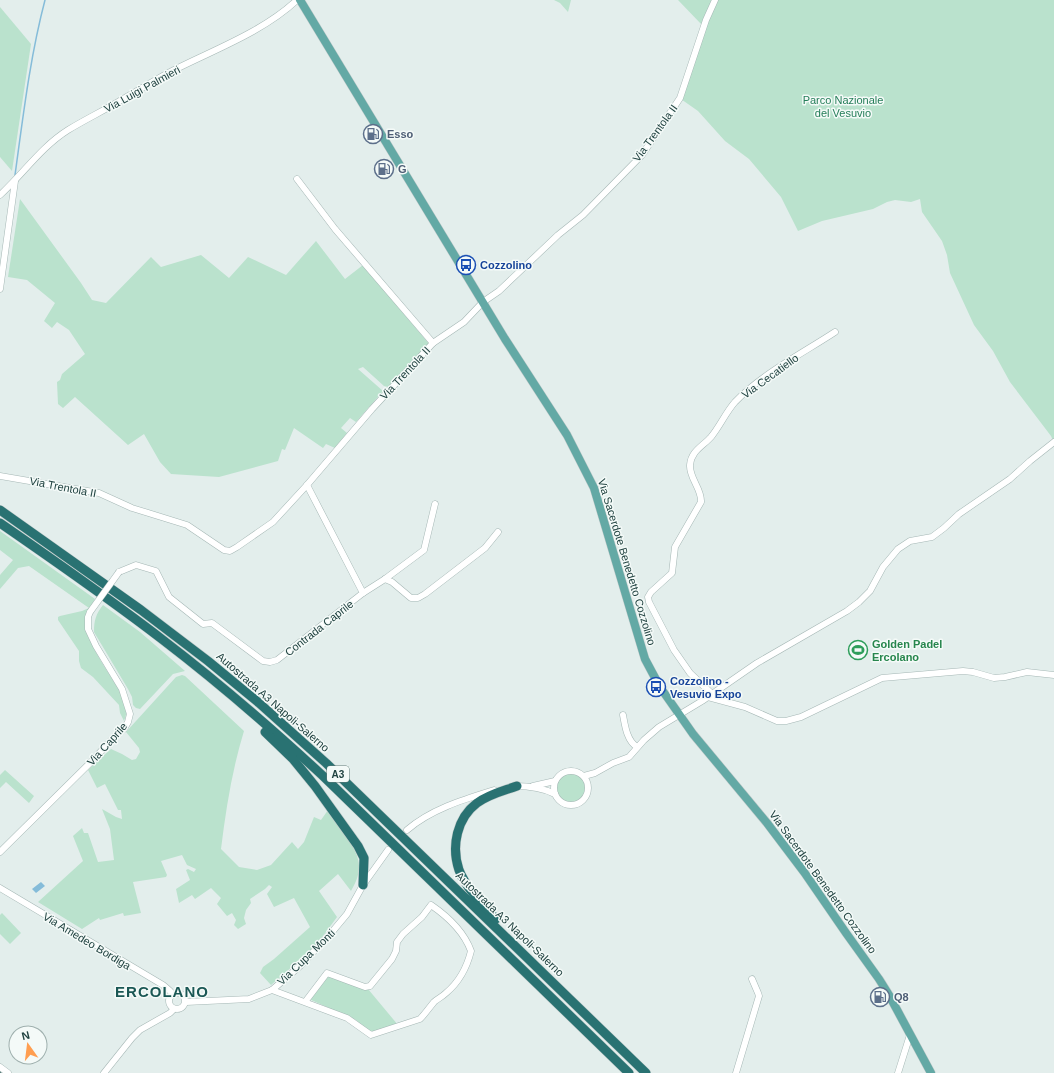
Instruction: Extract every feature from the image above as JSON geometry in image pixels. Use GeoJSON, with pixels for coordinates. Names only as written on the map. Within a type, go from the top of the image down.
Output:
{"type":"FeatureCollection","features":[{"type":"Feature","properties":{"kind":"highway","name":"Autostrada A3 Napoli-Salerno"},"geometry":{"type":"LineString","coordinates":[[0,510],[141,610],[213,665],[258,703],[332,768],[646,1073]]}},
{"type":"Feature","properties":{"kind":"highway","name":"Autostrada A3 Napoli-Salerno"},"geometry":{"type":"LineString","coordinates":[[0,523],[131,616],[204,672],[322,775],[629,1073]]}},
{"type":"Feature","properties":{"kind":"highway"},"geometry":{"type":"LineString","coordinates":[[204,672],[226,697],[293,759],[315,786],[358,846],[364,858],[363,885]]}},
{"type":"Feature","properties":{"kind":"highway"},"geometry":{"type":"LineString","coordinates":[[517,786],[490,795],[476,803],[466,814],[459,826],[456,839],[456,855],[459,870],[469,887],[489,912],[526,949],[543,973]]}},
{"type":"Feature","properties":{"kind":"main road","name":"Via Sacerdote Benedetto Cozzolino"},"geometry":{"type":"LineString","coordinates":[[299,0],[567,435],[594,488],[645,659],[660,687],[693,734],[767,823],[804,872],[879,978],[931,1073]]}},
{"type":"Feature","properties":{"kind":"street","name":"Via Luigi Palmieri"},"geometry":{"type":"LineString","coordinates":[[0,195],[15,181],[35,158],[66,131],[161,77],[248,33],[299,0]]}},
{"type":"Feature","properties":{"kind":"street","name":"Via Trentola II"},"geometry":{"type":"LineString","coordinates":[[0,476],[99,493],[132,508],[187,525],[224,550],[230,550],[273,522],[372,409],[433,343],[464,322],[484,302],[499,291],[558,235],[583,215],[642,155],[680,98],[706,20],[715,0]]}},
{"type":"Feature","properties":{"kind":"street"},"geometry":{"type":"LineString","coordinates":[[297,179],[335,230],[433,343]]}},
{"type":"Feature","properties":{"kind":"street"},"geometry":{"type":"LineString","coordinates":[[0,289],[15,181]]}},
{"type":"Feature","properties":{"kind":"street","name":"Via Cecatiello"},"geometry":{"type":"LineString","coordinates":[[710,695],[690,673],[674,650],[649,602],[648,597],[651,592],[672,573],[676,547],[701,502],[702,497],[690,470],[692,454],[711,436],[735,402],[757,383],[836,332]]}},
{"type":"Feature","properties":{"kind":"street"},"geometry":{"type":"LineString","coordinates":[[584,776],[595,773],[613,763],[629,757],[637,747],[660,727],[758,663],[847,611],[870,591],[883,567],[898,549],[910,541],[923,540],[932,537],[959,514],[1010,479],[1054,442]]}},
{"type":"Feature","properties":{"kind":"street","name":"Contrada Caprile"},"geometry":{"type":"LineString","coordinates":[[90,612],[119,572],[136,565],[156,570],[169,597],[204,624],[212,623],[263,660],[270,662],[277,660],[364,593],[307,485]]}},
{"type":"Feature","properties":{"kind":"street"},"geometry":{"type":"LineString","coordinates":[[364,593],[386,579],[424,550],[436,504]]}},
{"type":"Feature","properties":{"kind":"street"},"geometry":{"type":"LineString","coordinates":[[386,579],[392,582],[411,598],[418,598],[485,548],[498,532]]}},
{"type":"Feature","properties":{"kind":"street","name":"Via Caprile"},"geometry":{"type":"LineString","coordinates":[[0,852],[92,761],[117,734],[124,729],[128,722],[130,714],[122,689],[96,646],[88,629],[88,617],[90,612]]}},
{"type":"Feature","properties":{"kind":"street"},"geometry":{"type":"LineString","coordinates":[[710,695],[745,707],[777,721],[801,717],[882,678],[963,671],[973,672],[994,678],[1027,672],[1054,675]]}},
{"type":"Feature","properties":{"kind":"street"},"geometry":{"type":"LineString","coordinates":[[623,714],[629,738],[637,747]]}},
{"type":"Feature","properties":{"kind":"street"},"geometry":{"type":"LineString","coordinates":[[589,784],[584,776],[578,772],[572,770],[565,772],[559,775],[555,781],[555,794],[558,800],[564,804],[570,806],[577,805],[587,797],[589,784],[595,773]]}},
{"type":"Feature","properties":{"kind":"street"},"geometry":{"type":"LineString","coordinates":[[529,787],[555,781]]}},
{"type":"Feature","properties":{"kind":"street"},"geometry":{"type":"LineString","coordinates":[[407,830],[428,815],[501,787],[529,787],[549,791],[555,794]]}},
{"type":"Feature","properties":{"kind":"street","name":"Via Cupa Monti"},"geometry":{"type":"LineString","coordinates":[[186,1002],[249,999],[272,990],[300,966],[347,914],[363,885],[388,850]]}},
{"type":"Feature","properties":{"kind":"street","name":"Via Amedeo Bordiga"},"geometry":{"type":"LineString","coordinates":[[0,888],[163,985],[173,995]]}},
{"type":"Feature","properties":{"kind":"street"},"geometry":{"type":"LineString","coordinates":[[272,990],[347,1018],[371,1035],[420,1019],[425,1015],[435,1001],[440,999],[456,984],[467,963],[471,951],[466,940],[457,928],[431,905],[422,917],[410,926],[397,942],[396,951],[392,959],[370,986],[365,987],[327,973],[305,1002]]}},
{"type":"Feature","properties":{"kind":"street"},"geometry":{"type":"LineString","coordinates":[[736,1073],[759,996],[752,979]]}},
{"type":"Feature","properties":{"kind":"street"},"geometry":{"type":"LineString","coordinates":[[104,1073],[140,1030],[170,1013],[174,1009],[183,1008],[186,1002],[181,994],[178,993],[173,995],[169,1001],[171,1007],[174,1009]]}},
{"type":"Feature","properties":{"kind":"street"},"geometry":{"type":"LineString","coordinates":[[898,1073],[910,1035]]}},
{"type":"Feature","properties":{"kind":"street"},"geometry":{"type":"LineString","coordinates":[[0,1067],[8,1073]]}},
{"type":"Feature","properties":{"kind":"green space"},"geometry":{"type":"Polygon","coordinates":[[[554,0],[571,0],[568,12],[560,3],[554,0]]]}},
{"type":"Feature","properties":{"kind":"green space","name":"Parco Nazionale del Vesuvio"},"geometry":{"type":"Polygon","coordinates":[[[678,0],[1054,0],[1054,443],[1051,436],[1010,382],[993,351],[974,325],[950,273],[947,255],[942,241],[922,212],[920,199],[911,202],[895,200],[887,202],[873,209],[822,221],[798,231],[781,197],[749,159],[725,141],[698,111],[678,97],[702,25],[678,0]]]}},
{"type":"Feature","properties":{"kind":"green space"},"geometry":{"type":"Polygon","coordinates":[[[0,7],[31,44],[12,171],[0,157],[0,7]]]}},
{"type":"Feature","properties":{"kind":"green space"},"geometry":{"type":"Polygon","coordinates":[[[20,199],[92,300],[106,303],[151,257],[161,267],[201,255],[229,278],[248,257],[286,275],[316,241],[345,279],[363,265],[430,345],[388,387],[384,386],[363,367],[358,369],[383,391],[356,422],[350,418],[341,428],[347,433],[335,448],[326,444],[323,448],[294,428],[285,450],[282,449],[278,461],[219,477],[171,474],[160,462],[144,434],[128,445],[75,397],[63,408],[58,404],[57,382],[60,380],[62,374],[85,354],[69,330],[57,322],[52,328],[44,321],[55,303],[27,280],[8,277],[20,199]]]}},
{"type":"Feature","properties":{"kind":"green space"},"geometry":{"type":"Polygon","coordinates":[[[0,531],[95,599],[88,615],[87,631],[97,655],[123,696],[126,705],[124,721],[120,713],[119,705],[93,677],[81,668],[79,651],[58,620],[58,617],[60,616],[89,608],[29,566],[18,568],[0,589],[0,575],[13,560],[0,550],[0,531]]]}},
{"type":"Feature","properties":{"kind":"green space"},"geometry":{"type":"Polygon","coordinates":[[[103,605],[140,632],[185,671],[173,674],[140,709],[133,705],[132,697],[128,689],[94,632],[96,617],[103,605]]]}},
{"type":"Feature","properties":{"kind":"green space"},"geometry":{"type":"Polygon","coordinates":[[[182,675],[185,676],[244,731],[230,790],[221,849],[239,867],[257,870],[271,865],[292,842],[298,849],[304,842],[314,817],[321,820],[328,810],[348,837],[356,853],[359,867],[355,883],[351,891],[338,874],[319,891],[337,917],[315,947],[271,985],[260,973],[263,967],[310,927],[294,898],[274,907],[267,894],[272,887],[269,885],[250,899],[251,903],[246,910],[244,918],[246,924],[238,929],[234,925],[236,920],[232,913],[227,916],[217,904],[221,898],[211,888],[195,899],[192,895],[179,903],[176,889],[190,880],[186,870],[188,869],[194,872],[196,869],[187,865],[182,855],[161,861],[167,875],[166,877],[133,882],[141,913],[124,916],[123,913],[100,920],[99,918],[82,929],[38,902],[83,861],[73,836],[82,828],[84,833],[88,833],[98,862],[114,860],[110,829],[102,809],[122,819],[121,810],[118,810],[105,784],[97,788],[88,770],[111,749],[132,760],[136,759],[140,752],[139,748],[126,732],[176,677],[182,675]]]}},
{"type":"Feature","properties":{"kind":"green space"},"geometry":{"type":"Polygon","coordinates":[[[5,770],[34,796],[29,803],[6,782],[0,788],[0,775],[5,770]]]}},
{"type":"Feature","properties":{"kind":"green space"},"geometry":{"type":"Polygon","coordinates":[[[571,774],[581,778],[585,788],[581,798],[571,802],[561,798],[557,788],[561,778],[571,774]]]}},
{"type":"Feature","properties":{"kind":"green space"},"geometry":{"type":"Polygon","coordinates":[[[2,913],[21,933],[10,944],[0,934],[0,915],[2,913]]]}},
{"type":"Feature","properties":{"kind":"green space"},"geometry":{"type":"Polygon","coordinates":[[[328,976],[368,989],[398,1025],[373,1033],[368,1031],[356,1020],[309,999],[328,976]]]}},
{"type":"Feature","properties":{"kind":"water"},"geometry":{"type":"Polygon","coordinates":[[[41,882],[45,886],[36,893],[32,889],[41,882]]]}},
{"type":"Feature","properties":{"kind":"waterway"},"geometry":{"type":"LineString","coordinates":[[15,175],[31,65],[45,0]]}},
{"type":"Feature","properties":{"kind":"place","name":"Esso"},"geometry":{"type":"Point","coordinates":[373,134]}},
{"type":"Feature","properties":{"kind":"place","name":"G"},"geometry":{"type":"Point","coordinates":[384,169]}},
{"type":"Feature","properties":{"kind":"place","name":"Cozzolino"},"geometry":{"type":"Point","coordinates":[466,265]}},
{"type":"Feature","properties":{"kind":"place","name":"Golden Padel Ercolano"},"geometry":{"type":"Point","coordinates":[858,650]}},
{"type":"Feature","properties":{"kind":"place","name":"Cozzolino - Vesuvio Expo"},"geometry":{"type":"Point","coordinates":[656,687]}},
{"type":"Feature","properties":{"kind":"place","name":"Q8"},"geometry":{"type":"Point","coordinates":[880,997]}},
{"type":"Feature","properties":{"kind":"district","name":"ERCOLANO"},"geometry":{"type":"Point","coordinates":[162,992]}}]}
